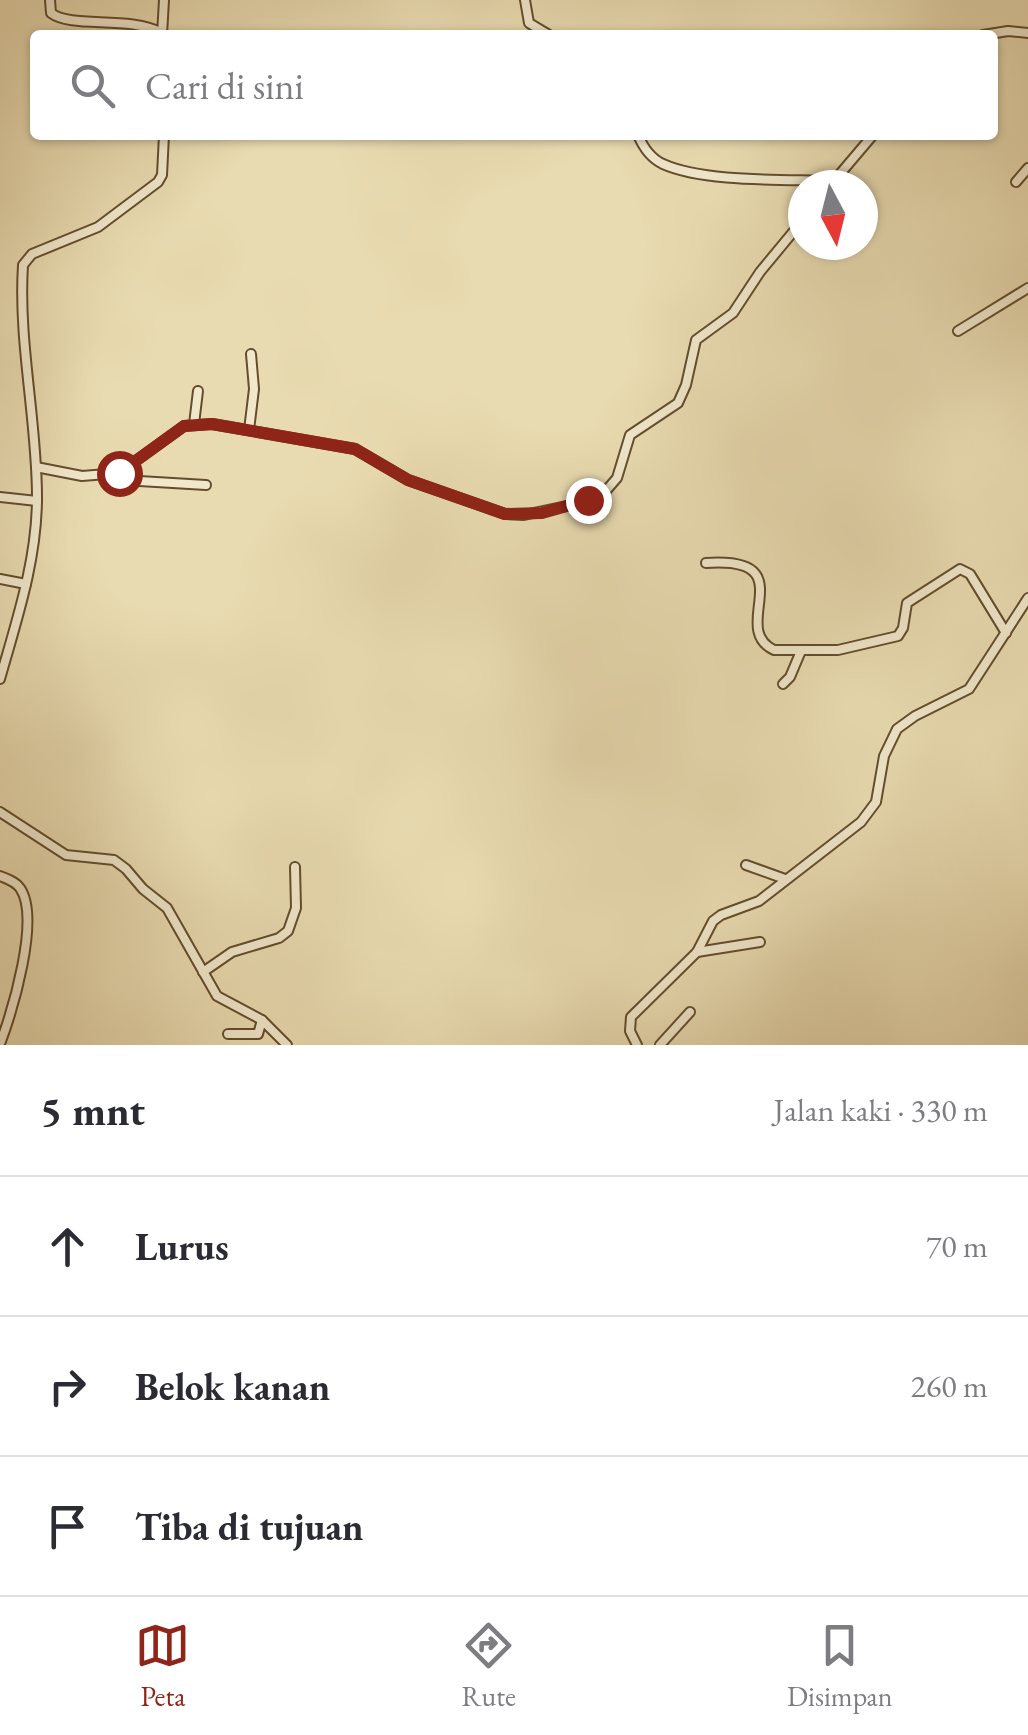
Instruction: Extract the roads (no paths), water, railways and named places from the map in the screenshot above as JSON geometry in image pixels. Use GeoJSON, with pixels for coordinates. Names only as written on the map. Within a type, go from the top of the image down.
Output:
{"type":"FeatureCollection","features":[{"type":"Feature","properties":{"kind":"street"},"geometry":{"type":"LineString","coordinates":[[50,0],[51,13],[60,18],[114,20],[148,30]]}},
{"type":"Feature","properties":{"kind":"street"},"geometry":{"type":"LineString","coordinates":[[162,30],[164,0]]}},
{"type":"Feature","properties":{"kind":"street"},"geometry":{"type":"LineString","coordinates":[[525,0],[529,24],[526,30]]}},
{"type":"Feature","properties":{"kind":"street"},"geometry":{"type":"LineString","coordinates":[[529,24],[540,30]]}},
{"type":"Feature","properties":{"kind":"street"},"geometry":{"type":"LineString","coordinates":[[998,33],[1028,34]]}},
{"type":"Feature","properties":{"kind":"street"},"geometry":{"type":"LineString","coordinates":[[0,678],[32,562],[37,501],[23,265],[32,254],[98,226],[158,182],[162,175],[164,140]]}},
{"type":"Feature","properties":{"kind":"street"},"geometry":{"type":"LineString","coordinates":[[642,140],[655,159],[678,169],[788,180]]}},
{"type":"Feature","properties":{"kind":"street"},"geometry":{"type":"LineString","coordinates":[[846,170],[870,140]]}},
{"type":"Feature","properties":{"kind":"street"},"geometry":{"type":"LineString","coordinates":[[1016,182],[1028,168]]}},
{"type":"Feature","properties":{"kind":"street"},"geometry":{"type":"LineString","coordinates":[[82,476],[119,473],[168,435],[194,424],[355,449],[408,480],[505,514],[542,513],[588,500],[604,493],[617,478],[630,435],[678,404],[696,340],[733,313],[788,238]]}},
{"type":"Feature","properties":{"kind":"street"},"geometry":{"type":"LineString","coordinates":[[958,332],[1028,288]]}},
{"type":"Feature","properties":{"kind":"street"},"geometry":{"type":"LineString","coordinates":[[249,430],[254,388],[251,354]]}},
{"type":"Feature","properties":{"kind":"street"},"geometry":{"type":"LineString","coordinates":[[194,424],[198,391]]}},
{"type":"Feature","properties":{"kind":"street"},"geometry":{"type":"LineString","coordinates":[[36,467],[82,476],[206,485]]}},
{"type":"Feature","properties":{"kind":"street"},"geometry":{"type":"LineString","coordinates":[[0,496],[37,501]]}},
{"type":"Feature","properties":{"kind":"street"},"geometry":{"type":"LineString","coordinates":[[706,563],[740,563],[751,567],[760,581],[758,631],[774,650],[838,650],[898,636],[907,602],[960,569],[970,574],[1006,633]]}},
{"type":"Feature","properties":{"kind":"street"},"geometry":{"type":"LineString","coordinates":[[0,578],[26,584]]}},
{"type":"Feature","properties":{"kind":"street"},"geometry":{"type":"LineString","coordinates":[[638,1045],[630,1031],[631,1017],[697,952],[713,921],[721,914],[759,900],[861,822],[876,802],[884,756],[897,730],[915,716],[970,689],[1028,598]]}},
{"type":"Feature","properties":{"kind":"street"},"geometry":{"type":"LineString","coordinates":[[783,684],[801,651]]}},
{"type":"Feature","properties":{"kind":"street"},"geometry":{"type":"LineString","coordinates":[[0,812],[66,855],[114,860],[126,869],[142,889],[167,908],[218,996],[262,1020],[287,1045]]}},
{"type":"Feature","properties":{"kind":"street"},"geometry":{"type":"LineString","coordinates":[[746,865],[784,879]]}},
{"type":"Feature","properties":{"kind":"street"},"geometry":{"type":"LineString","coordinates":[[203,972],[232,952],[288,932],[296,908],[295,867]]}},
{"type":"Feature","properties":{"kind":"street"},"geometry":{"type":"LineString","coordinates":[[0,876],[19,886],[26,927],[19,985],[0,1044]]}},
{"type":"Feature","properties":{"kind":"street"},"geometry":{"type":"LineString","coordinates":[[697,952],[760,942]]}},
{"type":"Feature","properties":{"kind":"street"},"geometry":{"type":"LineString","coordinates":[[660,1045],[690,1012]]}},
{"type":"Feature","properties":{"kind":"street"},"geometry":{"type":"LineString","coordinates":[[228,1034],[260,1033],[262,1020]]}}]}
